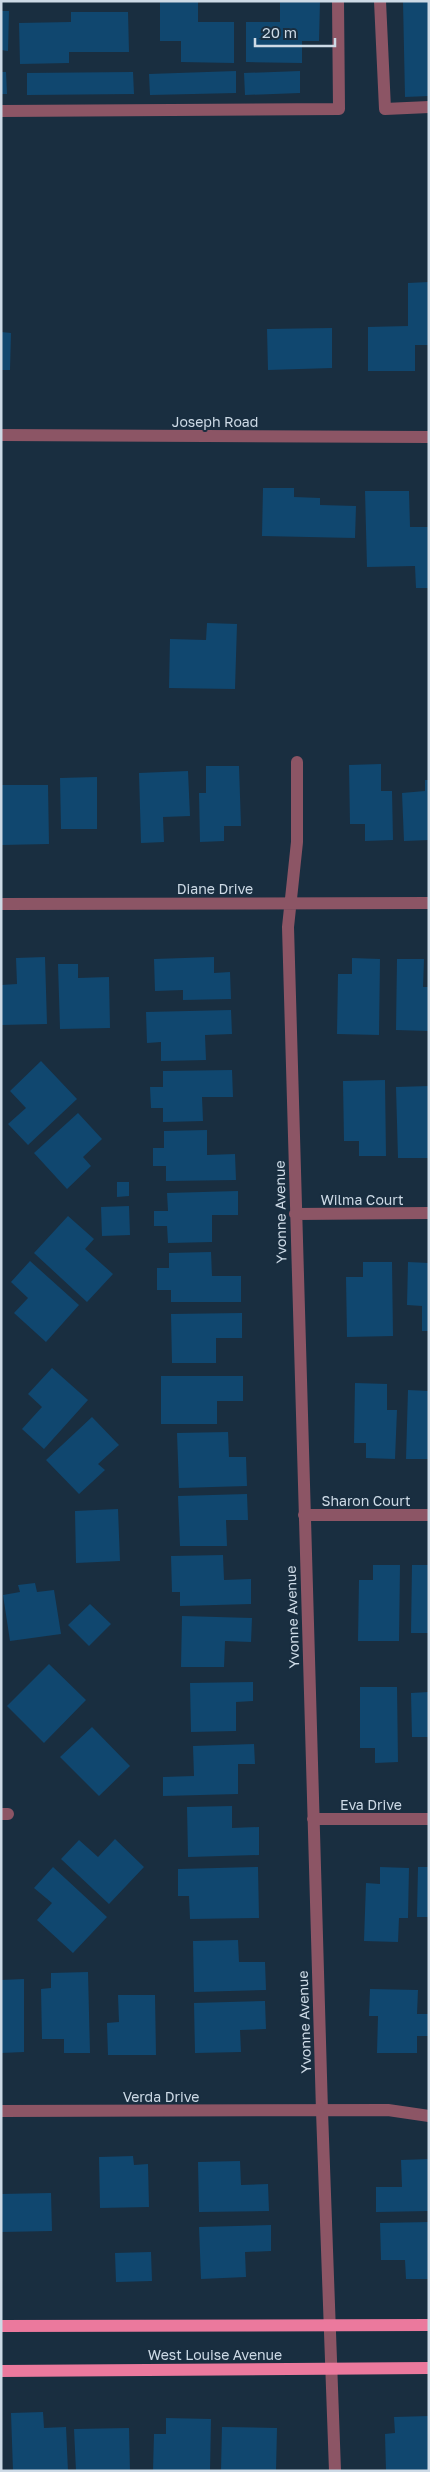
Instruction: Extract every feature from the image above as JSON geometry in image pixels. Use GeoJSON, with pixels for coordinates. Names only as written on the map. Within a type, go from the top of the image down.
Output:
{"type":"FeatureCollection","features":[{"type":"Feature","properties":{"kind":"main road","name":"West Louise Avenue"},"geometry":{"type":"LineString","coordinates":[[1,2326],[429,2325]]}},
{"type":"Feature","properties":{"kind":"main road","name":"West Louise Avenue"},"geometry":{"type":"LineString","coordinates":[[1,2371],[429,2368]]}},
{"type":"Feature","properties":{"kind":"street"},"geometry":{"type":"LineString","coordinates":[[1,110],[339,109],[338,1]]}},
{"type":"Feature","properties":{"kind":"street"},"geometry":{"type":"LineString","coordinates":[[380,1],[385,109],[429,107]]}},
{"type":"Feature","properties":{"kind":"street","name":"Joseph Road"},"geometry":{"type":"LineString","coordinates":[[1,435],[429,437]]}},
{"type":"Feature","properties":{"kind":"street","name":"Yvonne Avenue"},"geometry":{"type":"LineString","coordinates":[[297,762],[297,842],[288,927],[322,2111],[335,2471]]}},
{"type":"Feature","properties":{"kind":"street","name":"Diane Drive"},"geometry":{"type":"LineString","coordinates":[[1,904],[429,902]]}},
{"type":"Feature","properties":{"kind":"street","name":"Wilma Court"},"geometry":{"type":"LineString","coordinates":[[295,1214],[429,1213]]}},
{"type":"Feature","properties":{"kind":"street","name":"Sharon Court"},"geometry":{"type":"LineString","coordinates":[[304,1515],[429,1515]]}},
{"type":"Feature","properties":{"kind":"street","name":"Eva Drive"},"geometry":{"type":"LineString","coordinates":[[314,1819],[429,1819]]}},
{"type":"Feature","properties":{"kind":"street","name":"Verda Drive"},"geometry":{"type":"LineString","coordinates":[[1,2111],[388,2110],[429,2116]]}},
{"type":"Feature","properties":{"kind":"building"},"geometry":{"type":"Polygon","coordinates":[[[160,1],[198,1],[198,22],[234,22],[234,63],[181,62],[181,41],[160,41],[160,1]]]}},
{"type":"Feature","properties":{"kind":"building"},"geometry":{"type":"Polygon","coordinates":[[[280,1],[320,1],[319,41],[302,41],[302,63],[246,62],[246,22],[280,22],[280,1]]]}},
{"type":"Feature","properties":{"kind":"building"},"geometry":{"type":"Polygon","coordinates":[[[403,1],[429,1],[429,96],[405,97],[403,1]]]}},
{"type":"Feature","properties":{"kind":"building"},"geometry":{"type":"Polygon","coordinates":[[[1,11],[9,11],[8,51],[1,50],[1,11]]]}},
{"type":"Feature","properties":{"kind":"building"},"geometry":{"type":"Polygon","coordinates":[[[71,12],[128,12],[129,52],[69,52],[69,63],[20,64],[19,23],[71,22],[71,12]]]}},
{"type":"Feature","properties":{"kind":"building"},"geometry":{"type":"Polygon","coordinates":[[[236,71],[236,93],[150,95],[149,74],[236,71]]]}},
{"type":"Feature","properties":{"kind":"building"},"geometry":{"type":"Polygon","coordinates":[[[300,71],[300,93],[245,95],[244,73],[300,71]]]}},
{"type":"Feature","properties":{"kind":"building"},"geometry":{"type":"Polygon","coordinates":[[[1,72],[6,72],[7,94],[1,94],[1,72]]]}},
{"type":"Feature","properties":{"kind":"building"},"geometry":{"type":"Polygon","coordinates":[[[133,72],[134,94],[27,95],[27,73],[133,72]]]}},
{"type":"Feature","properties":{"kind":"building"},"geometry":{"type":"Polygon","coordinates":[[[429,282],[429,345],[415,345],[415,371],[368,371],[368,327],[408,326],[408,283],[429,282]]]}},
{"type":"Feature","properties":{"kind":"building"},"geometry":{"type":"Polygon","coordinates":[[[332,328],[332,368],[268,370],[267,329],[332,328]]]}},
{"type":"Feature","properties":{"kind":"building"},"geometry":{"type":"Polygon","coordinates":[[[1,332],[11,333],[10,370],[1,370],[1,332]]]}},
{"type":"Feature","properties":{"kind":"building"},"geometry":{"type":"Polygon","coordinates":[[[263,488],[294,488],[294,497],[320,498],[320,505],[356,506],[355,538],[262,536],[263,488]]]}},
{"type":"Feature","properties":{"kind":"building"},"geometry":{"type":"Polygon","coordinates":[[[365,491],[409,491],[410,527],[429,527],[429,588],[416,588],[415,566],[367,567],[365,491]]]}},
{"type":"Feature","properties":{"kind":"building"},"geometry":{"type":"Polygon","coordinates":[[[207,623],[237,624],[235,689],[169,688],[170,639],[206,640],[207,623]]]}},
{"type":"Feature","properties":{"kind":"building"},"geometry":{"type":"Polygon","coordinates":[[[381,764],[381,791],[392,791],[393,840],[365,841],[365,824],[350,824],[349,765],[381,764]]]}},
{"type":"Feature","properties":{"kind":"building"},"geometry":{"type":"Polygon","coordinates":[[[206,766],[239,766],[241,826],[224,826],[224,841],[200,842],[199,793],[206,793],[206,766]]]}},
{"type":"Feature","properties":{"kind":"building"},"geometry":{"type":"Polygon","coordinates":[[[188,771],[190,816],[163,817],[164,842],[141,843],[139,773],[188,771]]]}},
{"type":"Feature","properties":{"kind":"building"},"geometry":{"type":"Polygon","coordinates":[[[97,777],[97,829],[61,829],[60,778],[97,777]]]}},
{"type":"Feature","properties":{"kind":"building"},"geometry":{"type":"Polygon","coordinates":[[[425,780],[429,780],[429,840],[404,841],[402,793],[425,791],[425,780]]]}},
{"type":"Feature","properties":{"kind":"building"},"geometry":{"type":"Polygon","coordinates":[[[1,785],[48,785],[49,844],[1,845],[1,785]]]}},
{"type":"Feature","properties":{"kind":"building"},"geometry":{"type":"Polygon","coordinates":[[[45,957],[47,1024],[1,1025],[1,985],[17,984],[16,958],[45,957]]]}},
{"type":"Feature","properties":{"kind":"building"},"geometry":{"type":"Polygon","coordinates":[[[214,957],[214,973],[230,972],[231,999],[183,1000],[183,990],[155,991],[154,959],[214,957]]]}},
{"type":"Feature","properties":{"kind":"building"},"geometry":{"type":"Polygon","coordinates":[[[352,958],[380,959],[379,1035],[337,1034],[338,974],[352,974],[352,958]]]}},
{"type":"Feature","properties":{"kind":"building"},"geometry":{"type":"Polygon","coordinates":[[[397,959],[424,959],[423,987],[429,987],[429,1031],[396,1030],[397,959]]]}},
{"type":"Feature","properties":{"kind":"building"},"geometry":{"type":"Polygon","coordinates":[[[58,964],[78,964],[78,978],[109,977],[110,1028],[60,1029],[58,964]]]}},
{"type":"Feature","properties":{"kind":"building"},"geometry":{"type":"Polygon","coordinates":[[[231,1010],[232,1034],[205,1035],[206,1060],[161,1061],[161,1042],[147,1043],[146,1012],[231,1010]]]}},
{"type":"Feature","properties":{"kind":"building"},"geometry":{"type":"Polygon","coordinates":[[[41,1061],[77,1099],[28,1145],[8,1124],[26,1108],[10,1091],[41,1061]]]}},
{"type":"Feature","properties":{"kind":"building"},"geometry":{"type":"Polygon","coordinates":[[[232,1070],[233,1097],[202,1097],[203,1121],[163,1122],[163,1108],[151,1108],[150,1087],[163,1087],[163,1071],[232,1070]]]}},
{"type":"Feature","properties":{"kind":"building"},"geometry":{"type":"Polygon","coordinates":[[[385,1080],[386,1156],[359,1156],[359,1141],[344,1141],[343,1081],[385,1080]]]}},
{"type":"Feature","properties":{"kind":"building"},"geometry":{"type":"Polygon","coordinates":[[[429,1086],[429,1158],[398,1158],[396,1087],[429,1086]]]}},
{"type":"Feature","properties":{"kind":"building"},"geometry":{"type":"Polygon","coordinates":[[[78,1113],[102,1139],[83,1157],[91,1166],[67,1189],[34,1153],[78,1113]]]}},
{"type":"Feature","properties":{"kind":"building"},"geometry":{"type":"Polygon","coordinates":[[[207,1130],[207,1155],[235,1154],[236,1180],[166,1181],[166,1166],[153,1166],[153,1148],[164,1148],[164,1131],[207,1130]]]}},
{"type":"Feature","properties":{"kind":"building"},"geometry":{"type":"Polygon","coordinates":[[[117,1182],[129,1182],[129,1196],[117,1197],[117,1182]]]}},
{"type":"Feature","properties":{"kind":"building"},"geometry":{"type":"Polygon","coordinates":[[[238,1191],[238,1215],[212,1215],[212,1242],[168,1243],[167,1226],[154,1226],[154,1211],[168,1211],[167,1193],[238,1191]]]}},
{"type":"Feature","properties":{"kind":"building"},"geometry":{"type":"Polygon","coordinates":[[[129,1206],[130,1235],[102,1236],[101,1207],[129,1206]]]}},
{"type":"Feature","properties":{"kind":"building"},"geometry":{"type":"Polygon","coordinates":[[[68,1216],[94,1239],[85,1249],[113,1274],[87,1302],[34,1253],[68,1216]]]}},
{"type":"Feature","properties":{"kind":"building"},"geometry":{"type":"Polygon","coordinates":[[[211,1252],[212,1276],[241,1276],[241,1302],[171,1302],[171,1290],[157,1290],[157,1268],[169,1268],[169,1253],[211,1252]]]}},
{"type":"Feature","properties":{"kind":"building"},"geometry":{"type":"Polygon","coordinates":[[[30,1261],[79,1305],[46,1342],[14,1313],[28,1298],[11,1282],[30,1261]]]}},
{"type":"Feature","properties":{"kind":"building"},"geometry":{"type":"Polygon","coordinates":[[[363,1262],[392,1262],[393,1336],[347,1337],[346,1277],[363,1277],[363,1262]]]}},
{"type":"Feature","properties":{"kind":"building"},"geometry":{"type":"Polygon","coordinates":[[[408,1262],[429,1263],[429,1331],[422,1331],[422,1306],[407,1305],[408,1262]]]}},
{"type":"Feature","properties":{"kind":"building"},"geometry":{"type":"Polygon","coordinates":[[[242,1313],[242,1338],[216,1338],[216,1363],[172,1363],[171,1314],[242,1313]]]}},
{"type":"Feature","properties":{"kind":"building"},"geometry":{"type":"Polygon","coordinates":[[[52,1368],[88,1400],[44,1449],[22,1429],[42,1407],[28,1394],[52,1368]]]}},
{"type":"Feature","properties":{"kind":"building"},"geometry":{"type":"Polygon","coordinates":[[[161,1376],[243,1376],[243,1401],[217,1401],[217,1424],[161,1424],[161,1376]]]}},
{"type":"Feature","properties":{"kind":"building"},"geometry":{"type":"Polygon","coordinates":[[[355,1383],[387,1384],[387,1410],[397,1410],[395,1459],[366,1458],[366,1443],[354,1443],[355,1383]]]}},
{"type":"Feature","properties":{"kind":"building"},"geometry":{"type":"Polygon","coordinates":[[[408,1390],[429,1391],[429,1459],[406,1459],[408,1390]]]}},
{"type":"Feature","properties":{"kind":"building"},"geometry":{"type":"Polygon","coordinates":[[[92,1417],[119,1445],[98,1464],[105,1470],[79,1494],[46,1460],[92,1417]]]}},
{"type":"Feature","properties":{"kind":"building"},"geometry":{"type":"Polygon","coordinates":[[[228,1432],[229,1457],[246,1457],[247,1486],[179,1488],[177,1433],[228,1432]]]}},
{"type":"Feature","properties":{"kind":"building"},"geometry":{"type":"Polygon","coordinates":[[[247,1494],[248,1520],[226,1520],[227,1546],[180,1546],[178,1496],[247,1494]]]}},
{"type":"Feature","properties":{"kind":"building"},"geometry":{"type":"Polygon","coordinates":[[[118,1509],[120,1561],[76,1563],[75,1511],[118,1509]]]}},
{"type":"Feature","properties":{"kind":"building"},"geometry":{"type":"Polygon","coordinates":[[[223,1555],[224,1580],[251,1579],[251,1604],[180,1606],[180,1592],[172,1592],[171,1556],[223,1555]]]}},
{"type":"Feature","properties":{"kind":"building"},"geometry":{"type":"Polygon","coordinates":[[[373,1565],[400,1565],[399,1641],[358,1641],[359,1580],[373,1580],[373,1565]]]}},
{"type":"Feature","properties":{"kind":"building"},"geometry":{"type":"Polygon","coordinates":[[[412,1565],[429,1565],[429,1633],[411,1633],[412,1565]]]}},
{"type":"Feature","properties":{"kind":"building"},"geometry":{"type":"Polygon","coordinates":[[[35,1583],[37,1592],[54,1590],[61,1634],[10,1641],[3,1595],[20,1592],[18,1585],[35,1583]]]}},
{"type":"Feature","properties":{"kind":"building"},"geometry":{"type":"Polygon","coordinates":[[[90,1604],[111,1624],[89,1646],[68,1625],[90,1604]]]}},
{"type":"Feature","properties":{"kind":"building"},"geometry":{"type":"Polygon","coordinates":[[[182,1616],[252,1618],[251,1642],[225,1641],[224,1667],[181,1667],[182,1616]]]}},
{"type":"Feature","properties":{"kind":"building"},"geometry":{"type":"Polygon","coordinates":[[[49,1664],[86,1700],[44,1743],[7,1706],[49,1664]]]}},
{"type":"Feature","properties":{"kind":"building"},"geometry":{"type":"Polygon","coordinates":[[[253,1682],[253,1701],[236,1702],[236,1731],[191,1732],[190,1683],[253,1682]]]}},
{"type":"Feature","properties":{"kind":"building"},"geometry":{"type":"Polygon","coordinates":[[[360,1687],[397,1687],[398,1762],[375,1763],[375,1748],[360,1748],[360,1687]]]}},
{"type":"Feature","properties":{"kind":"building"},"geometry":{"type":"Polygon","coordinates":[[[429,1692],[429,1737],[412,1737],[411,1693],[429,1692]]]}},
{"type":"Feature","properties":{"kind":"building"},"geometry":{"type":"Polygon","coordinates":[[[92,1727],[130,1766],[99,1796],[60,1757],[92,1727]]]}},
{"type":"Feature","properties":{"kind":"building"},"geometry":{"type":"Polygon","coordinates":[[[254,1744],[255,1764],[238,1764],[238,1794],[163,1796],[163,1777],[194,1776],[193,1746],[254,1744]]]}},
{"type":"Feature","properties":{"kind":"building"},"geometry":{"type":"Polygon","coordinates":[[[232,1806],[232,1828],[259,1827],[259,1855],[188,1857],[187,1807],[232,1806]]]}},
{"type":"Feature","properties":{"kind":"building"},"geometry":{"type":"Polygon","coordinates":[[[115,1839],[144,1867],[109,1904],[61,1859],[79,1840],[98,1857],[115,1839]]]}},
{"type":"Feature","properties":{"kind":"building"},"geometry":{"type":"Polygon","coordinates":[[[53,1867],[107,1917],[73,1953],[37,1920],[52,1903],[34,1888],[53,1867]]]}},
{"type":"Feature","properties":{"kind":"building"},"geometry":{"type":"Polygon","coordinates":[[[258,1867],[259,1918],[190,1919],[189,1896],[178,1896],[178,1869],[258,1867]]]}},
{"type":"Feature","properties":{"kind":"building"},"geometry":{"type":"Polygon","coordinates":[[[380,1867],[409,1868],[408,1918],[399,1918],[398,1942],[364,1941],[366,1883],[380,1884],[380,1867]]]}},
{"type":"Feature","properties":{"kind":"building"},"geometry":{"type":"Polygon","coordinates":[[[418,1867],[429,1867],[429,1917],[417,1917],[418,1867]]]}},
{"type":"Feature","properties":{"kind":"building"},"geometry":{"type":"Polygon","coordinates":[[[238,1940],[239,1962],[265,1962],[266,1990],[194,1992],[193,1941],[238,1940]]]}},
{"type":"Feature","properties":{"kind":"building"},"geometry":{"type":"Polygon","coordinates":[[[88,1972],[90,2053],[64,2053],[64,2039],[42,2039],[41,1989],[51,1988],[51,1973],[88,1972]]]}},
{"type":"Feature","properties":{"kind":"building"},"geometry":{"type":"Polygon","coordinates":[[[24,1979],[24,2052],[1,2053],[1,1980],[24,1979]]]}},
{"type":"Feature","properties":{"kind":"building"},"geometry":{"type":"Polygon","coordinates":[[[370,1989],[418,1990],[417,2014],[428,2014],[428,2036],[417,2036],[417,2053],[377,2053],[378,2016],[369,2016],[370,1989]]]}},
{"type":"Feature","properties":{"kind":"building"},"geometry":{"type":"Polygon","coordinates":[[[118,1995],[155,1995],[156,2055],[108,2055],[107,2023],[119,2022],[118,1995]]]}},
{"type":"Feature","properties":{"kind":"building"},"geometry":{"type":"Polygon","coordinates":[[[265,2001],[266,2029],[240,2030],[241,2052],[195,2053],[194,2003],[265,2001]]]}},
{"type":"Feature","properties":{"kind":"building"},"geometry":{"type":"Polygon","coordinates":[[[133,2156],[134,2165],[148,2164],[149,2207],[100,2208],[99,2157],[133,2156]]]}},
{"type":"Feature","properties":{"kind":"building"},"geometry":{"type":"Polygon","coordinates":[[[429,2159],[429,2211],[376,2212],[376,2187],[402,2187],[401,2160],[429,2159]]]}},
{"type":"Feature","properties":{"kind":"building"},"geometry":{"type":"Polygon","coordinates":[[[240,2161],[241,2185],[268,2184],[269,2211],[199,2212],[198,2162],[240,2161]]]}},
{"type":"Feature","properties":{"kind":"building"},"geometry":{"type":"Polygon","coordinates":[[[51,2193],[52,2231],[1,2232],[1,2194],[51,2193]]]}},
{"type":"Feature","properties":{"kind":"building"},"geometry":{"type":"Polygon","coordinates":[[[429,2222],[429,2279],[406,2279],[405,2260],[381,2260],[380,2223],[429,2222]]]}},
{"type":"Feature","properties":{"kind":"building"},"geometry":{"type":"Polygon","coordinates":[[[271,2225],[271,2251],[245,2252],[246,2277],[201,2279],[199,2227],[271,2225]]]}},
{"type":"Feature","properties":{"kind":"building"},"geometry":{"type":"Polygon","coordinates":[[[151,2252],[152,2281],[116,2282],[115,2253],[151,2252]]]}},
{"type":"Feature","properties":{"kind":"building"},"geometry":{"type":"Polygon","coordinates":[[[43,2412],[44,2428],[66,2427],[68,2471],[13,2471],[11,2413],[43,2412]]]}},
{"type":"Feature","properties":{"kind":"building"},"geometry":{"type":"Polygon","coordinates":[[[429,2416],[429,2471],[386,2471],[385,2434],[395,2433],[394,2417],[429,2416]]]}},
{"type":"Feature","properties":{"kind":"building"},"geometry":{"type":"Polygon","coordinates":[[[166,2418],[211,2419],[210,2471],[153,2471],[154,2434],[166,2434],[166,2418]]]}},
{"type":"Feature","properties":{"kind":"building"},"geometry":{"type":"Polygon","coordinates":[[[222,2427],[277,2428],[276,2471],[221,2471],[222,2427]]]}},
{"type":"Feature","properties":{"kind":"building"},"geometry":{"type":"Polygon","coordinates":[[[129,2428],[130,2471],[76,2471],[74,2429],[129,2428]]]}}]}
